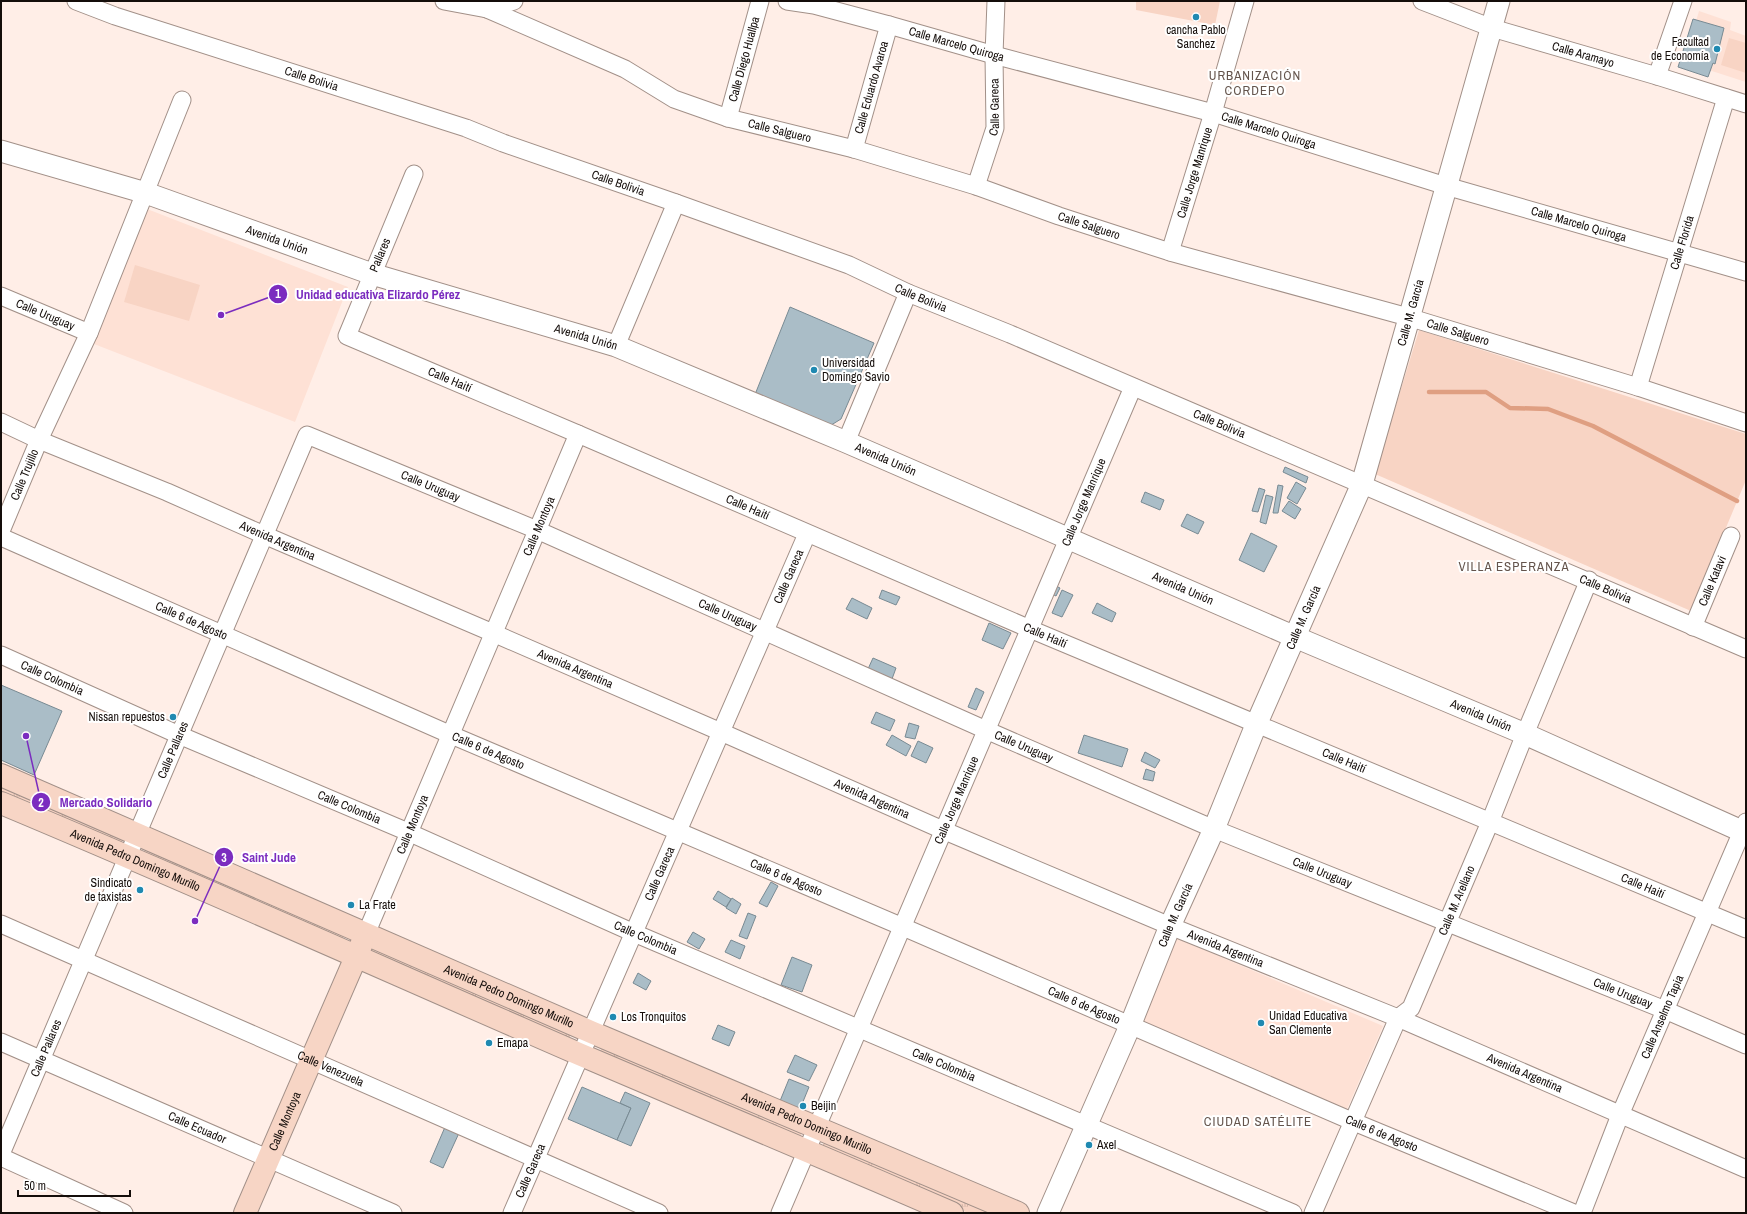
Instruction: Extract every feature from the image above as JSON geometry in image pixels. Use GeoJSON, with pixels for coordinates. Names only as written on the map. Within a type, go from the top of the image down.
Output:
{"type":"FeatureCollection","features":[{"type":"Feature","properties":{"kind":"main road","name":"Avenida Pedro Domingo Murillo"},"geometry":{"type":"LineString","coordinates":[[1,775],[591,1032],[1018,1213]]}},
{"type":"Feature","properties":{"kind":"main road","name":"Avenida Pedro Domingo Murillo"},"geometry":{"type":"LineString","coordinates":[[1,803],[128,856],[582,1055],[808,1150],[952,1213]]}},
{"type":"Feature","properties":{"kind":"main road","name":"Calle Montoya"},"geometry":{"type":"LineString","coordinates":[[245,1213],[366,934]]}},
{"type":"Feature","properties":{"kind":"street","name":"Calle Bolivia"},"geometry":{"type":"LineString","coordinates":[[76,1],[115,16],[466,128],[503,144],[676,202],[849,265],[908,293],[1010,334],[1589,580],[1746,649]]}},
{"type":"Feature","properties":{"kind":"street","name":"Calle Salguero"},"geometry":{"type":"LineString","coordinates":[[444,1],[487,9],[625,69],[674,98],[728,118],[854,149],[976,186],[1059,216],[1170,252],[1408,317],[1638,387],[1746,423]]}},
{"type":"Feature","properties":{"kind":"street"},"geometry":{"type":"LineString","coordinates":[[487,9],[514,1]]}},
{"type":"Feature","properties":{"kind":"street","name":"Calle Diego Huallpa"},"geometry":{"type":"LineString","coordinates":[[728,118],[760,1]]}},
{"type":"Feature","properties":{"kind":"street","name":"Calle Marcelo Quiroga"},"geometry":{"type":"LineString","coordinates":[[787,1],[814,5],[994,55],[1213,113],[1446,186],[1746,272]]}},
{"type":"Feature","properties":{"kind":"street","name":"Calle Gareca"},"geometry":{"type":"LineString","coordinates":[[976,186],[995,128],[994,55],[996,1]]}},
{"type":"Feature","properties":{"kind":"street","name":"Calle Jorge Manrique"},"geometry":{"type":"LineString","coordinates":[[1170,252],[1213,113],[1245,1]]}},
{"type":"Feature","properties":{"kind":"street","name":"Calle Aramayo"},"geometry":{"type":"LineString","coordinates":[[1422,1],[1492,28],[1657,76],[1746,104]]}},
{"type":"Feature","properties":{"kind":"street","name":"Calle M. García"},"geometry":{"type":"LineString","coordinates":[[1048,1213],[1130,1026],[1170,926],[1214,828],[1256,725],[1362,484],[1408,317],[1499,1]]}},
{"type":"Feature","properties":{"kind":"street"},"geometry":{"type":"LineString","coordinates":[[1657,76],[1683,1]]}},
{"type":"Feature","properties":{"kind":"street","name":"Calle Eduardo Avaroa"},"geometry":{"type":"LineString","coordinates":[[854,149],[889,25]]}},
{"type":"Feature","properties":{"kind":"street","name":"Calle Florida"},"geometry":{"type":"LineString","coordinates":[[1638,387],[1726,98]]}},
{"type":"Feature","properties":{"kind":"street","name":"Calle Trujillo"},"geometry":{"type":"LineString","coordinates":[[1,531],[39,440],[89,333],[146,194],[182,100]]}},
{"type":"Feature","properties":{"kind":"street","name":"Avenida Unión"},"geometry":{"type":"LineString","coordinates":[[1,151],[146,194],[372,274],[616,346],[846,442],[1295,637],[1745,829]]}},
{"type":"Feature","properties":{"kind":"street","name":"Pallares"},"geometry":{"type":"LineString","coordinates":[[347,336],[414,174]]}},
{"type":"Feature","properties":{"kind":"street"},"geometry":{"type":"LineString","coordinates":[[616,346],[676,202]]}},
{"type":"Feature","properties":{"kind":"street"},"geometry":{"type":"LineString","coordinates":[[846,442],[908,293]]}},
{"type":"Feature","properties":{"kind":"street","name":"Calle Uruguay"},"geometry":{"type":"LineString","coordinates":[[1,296],[89,333]]}},
{"type":"Feature","properties":{"kind":"street","name":"Calle Haití"},"geometry":{"type":"LineString","coordinates":[[347,336],[1256,725],[1746,929]]}},
{"type":"Feature","properties":{"kind":"street","name":"Calle Jorge Manrique"},"geometry":{"type":"LineString","coordinates":[[780,1213],[945,831],[986,730],[1133,387]]}},
{"type":"Feature","properties":{"kind":"street","name":"Avenida Argentina"},"geometry":{"type":"LineString","coordinates":[[1,422],[39,440],[167,492],[493,633],[945,831],[1170,926],[1398,1018],[1746,1169]]}},
{"type":"Feature","properties":{"kind":"street","name":"Calle Montoya"},"geometry":{"type":"LineString","coordinates":[[366,934],[449,734],[578,434]]}},
{"type":"Feature","properties":{"kind":"street","name":"Calle Uruguay"},"geometry":{"type":"LineString","coordinates":[[307,435],[537,530],[986,730],[1214,828],[1665,1010],[1746,1045]]}},
{"type":"Feature","properties":{"kind":"street","name":"Calle Pallares"},"geometry":{"type":"LineString","coordinates":[[1,1154],[307,435]]}},
{"type":"Feature","properties":{"kind":"street","name":"Calle Gareca"},"geometry":{"type":"LineString","coordinates":[[512,1213],[582,1055],[807,534]]}},
{"type":"Feature","properties":{"kind":"street","name":"Calle Katavi"},"geometry":{"type":"LineString","coordinates":[[1693,627],[1731,536]]}},
{"type":"Feature","properties":{"kind":"street","name":"Calle 6 de Agosto"},"geometry":{"type":"LineString","coordinates":[[1,537],[222,636],[449,734],[903,927],[1354,1122],[1574,1213]]}},
{"type":"Feature","properties":{"kind":"street","name":"Calle M. Arellano"},"geometry":{"type":"LineString","coordinates":[[1313,1213],[1354,1122],[1398,1018],[1410,1008],[1490,822],[1589,580]]}},
{"type":"Feature","properties":{"kind":"street","name":"Calle Colombia"},"geometry":{"type":"LineString","coordinates":[[1,655],[179,735],[408,832],[634,933],[1293,1213]]}},
{"type":"Feature","properties":{"kind":"street","name":"Calle Anselmo Tapia"},"geometry":{"type":"LineString","coordinates":[[1582,1213],[1620,1115],[1745,829]]}},
{"type":"Feature","properties":{"kind":"street","name":"Calle Venezuela"},"geometry":{"type":"LineString","coordinates":[[1,924],[84,959],[536,1160],[660,1213]]}},
{"type":"Feature","properties":{"kind":"street","name":"Calle Ecuador"},"geometry":{"type":"LineString","coordinates":[[1,1042],[393,1213]]}},
{"type":"Feature","properties":{"kind":"street"},"geometry":{"type":"LineString","coordinates":[[1,1157],[124,1213]]}},
{"type":"Feature","properties":{"kind":"shaded area","name":"Facultad de Economía"},"geometry":{"type":"Polygon","coordinates":[[[1699,11],[1731,22],[1730,30],[1746,36],[1746,82],[1684,62],[1699,11]]]}},
{"type":"Feature","properties":{"kind":"shaded area"},"geometry":{"type":"Polygon","coordinates":[[[147,209],[348,287],[295,422],[94,344],[147,209]]]}},
{"type":"Feature","properties":{"kind":"shaded area","name":"Unidad Educativa San Clemente"},"geometry":{"type":"Polygon","coordinates":[[[1176,938],[1383,1026],[1347,1109],[1140,1021],[1176,938]]]}},
{"type":"Feature","properties":{"kind":"green space","name":"cancha Pablo Sanchez"},"geometry":{"type":"Polygon","coordinates":[[[1136,1],[1220,1],[1215,25],[1136,10],[1136,1]]]}},
{"type":"Feature","properties":{"kind":"green space"},"geometry":{"type":"Polygon","coordinates":[[[1729,38],[1746,43],[1746,73],[1721,65],[1729,38]]]}},
{"type":"Feature","properties":{"kind":"green space"},"geometry":{"type":"Polygon","coordinates":[[[135,265],[200,285],[189,321],[124,302],[135,265]]]}},
{"type":"Feature","properties":{"kind":"green space"},"geometry":{"type":"Polygon","coordinates":[[[1419,330],[1746,434],[1746,480],[1691,611],[1375,474],[1419,330]]]}},
{"type":"Feature","properties":{"kind":"green space"},"geometry":{"type":"Polygon","coordinates":[[[1,781],[125,835],[120,846],[1,794],[1,781]]]}},
{"type":"Feature","properties":{"kind":"green space"},"geometry":{"type":"Polygon","coordinates":[[[147,845],[346,932],[341,943],[142,856],[147,845]]]}},
{"type":"Feature","properties":{"kind":"green space"},"geometry":{"type":"Polygon","coordinates":[[[373,944],[572,1031],[568,1042],[368,955],[373,944]]]}},
{"type":"Feature","properties":{"kind":"green space"},"geometry":{"type":"Polygon","coordinates":[[[603,1044],[803,1129],[799,1140],[598,1056],[603,1044]]]}},
{"type":"Feature","properties":{"kind":"green space"},"geometry":{"type":"Polygon","coordinates":[[[826,1138],[998,1213],[968,1213],[821,1149],[826,1138]]]}},
{"type":"Feature","properties":{"kind":"building"},"geometry":{"type":"Polygon","coordinates":[[[1693,19],[1724,28],[1715,64],[1713,63],[1708,77],[1678,67],[1693,19]]]}},
{"type":"Feature","properties":{"kind":"building","name":"Universidad Domingo Savio"},"geometry":{"type":"Polygon","coordinates":[[[790,307],[874,343],[841,419],[828,427],[754,397],[790,307]]]}},
{"type":"Feature","properties":{"kind":"building"},"geometry":{"type":"Polygon","coordinates":[[[1285,467],[1308,477],[1306,483],[1283,472],[1285,467]]]}},
{"type":"Feature","properties":{"kind":"building"},"geometry":{"type":"Polygon","coordinates":[[[1296,482],[1306,488],[1297,504],[1287,498],[1296,482]]]}},
{"type":"Feature","properties":{"kind":"building"},"geometry":{"type":"Polygon","coordinates":[[[1278,485],[1283,486],[1278,513],[1273,513],[1278,485]]]}},
{"type":"Feature","properties":{"kind":"building"},"geometry":{"type":"Polygon","coordinates":[[[1259,488],[1265,490],[1258,512],[1252,511],[1259,488]]]}},
{"type":"Feature","properties":{"kind":"building"},"geometry":{"type":"Polygon","coordinates":[[[1145,492],[1164,500],[1160,510],[1141,502],[1145,492]]]}},
{"type":"Feature","properties":{"kind":"building"},"geometry":{"type":"Polygon","coordinates":[[[1266,495],[1273,497],[1266,524],[1260,522],[1266,495]]]}},
{"type":"Feature","properties":{"kind":"building"},"geometry":{"type":"Polygon","coordinates":[[[1289,501],[1301,509],[1295,519],[1282,511],[1289,501]]]}},
{"type":"Feature","properties":{"kind":"building"},"geometry":{"type":"Polygon","coordinates":[[[1187,514],[1204,522],[1198,534],[1181,526],[1187,514]]]}},
{"type":"Feature","properties":{"kind":"building"},"geometry":{"type":"Polygon","coordinates":[[[1251,533],[1277,546],[1264,572],[1239,560],[1251,533]]]}},
{"type":"Feature","properties":{"kind":"building"},"geometry":{"type":"Polygon","coordinates":[[[1052,584],[1060,588],[1056,596],[1048,592],[1052,584]]]}},
{"type":"Feature","properties":{"kind":"building"},"geometry":{"type":"Polygon","coordinates":[[[882,590],[900,597],[896,605],[879,598],[882,590]]]}},
{"type":"Feature","properties":{"kind":"building"},"geometry":{"type":"Polygon","coordinates":[[[1062,590],[1073,595],[1062,617],[1052,613],[1062,590]]]}},
{"type":"Feature","properties":{"kind":"building"},"geometry":{"type":"Polygon","coordinates":[[[852,598],[872,608],[867,619],[846,609],[852,598]]]}},
{"type":"Feature","properties":{"kind":"building"},"geometry":{"type":"Polygon","coordinates":[[[1097,603],[1116,613],[1112,622],[1092,613],[1097,603]]]}},
{"type":"Feature","properties":{"kind":"building"},"geometry":{"type":"Polygon","coordinates":[[[989,623],[1011,633],[1003,649],[982,640],[989,623]]]}},
{"type":"Feature","properties":{"kind":"building"},"geometry":{"type":"Polygon","coordinates":[[[873,658],[896,668],[892,679],[868,669],[873,658]]]}},
{"type":"Feature","properties":{"kind":"building"},"geometry":{"type":"Polygon","coordinates":[[[1,685],[62,711],[34,775],[1,760],[1,685]]]}},
{"type":"Feature","properties":{"kind":"building"},"geometry":{"type":"Polygon","coordinates":[[[976,688],[984,692],[976,710],[968,707],[976,688]]]}},
{"type":"Feature","properties":{"kind":"building"},"geometry":{"type":"Polygon","coordinates":[[[876,712],[895,720],[890,731],[871,723],[876,712]]]}},
{"type":"Feature","properties":{"kind":"building"},"geometry":{"type":"Polygon","coordinates":[[[909,723],[919,726],[915,739],[905,737],[909,723]]]}},
{"type":"Feature","properties":{"kind":"building"},"geometry":{"type":"Polygon","coordinates":[[[892,735],[911,746],[906,756],[886,745],[892,735]]]}},
{"type":"Feature","properties":{"kind":"building"},"geometry":{"type":"Polygon","coordinates":[[[1084,735],[1128,749],[1122,767],[1078,753],[1084,735]]]}},
{"type":"Feature","properties":{"kind":"building"},"geometry":{"type":"Polygon","coordinates":[[[918,741],[933,748],[926,763],[911,756],[918,741]]]}},
{"type":"Feature","properties":{"kind":"building"},"geometry":{"type":"Polygon","coordinates":[[[1145,752],[1160,760],[1155,768],[1141,761],[1145,752]]]}},
{"type":"Feature","properties":{"kind":"building"},"geometry":{"type":"Polygon","coordinates":[[[1146,769],[1155,772],[1153,781],[1143,779],[1146,769]]]}},
{"type":"Feature","properties":{"kind":"building"},"geometry":{"type":"Polygon","coordinates":[[[771,882],[778,886],[767,907],[759,903],[771,882]]]}},
{"type":"Feature","properties":{"kind":"building"},"geometry":{"type":"Polygon","coordinates":[[[718,891],[731,899],[726,907],[713,899],[718,891]]]}},
{"type":"Feature","properties":{"kind":"building"},"geometry":{"type":"Polygon","coordinates":[[[732,898],[741,904],[736,914],[726,908],[732,898]]]}},
{"type":"Feature","properties":{"kind":"building"},"geometry":{"type":"Polygon","coordinates":[[[748,913],[756,916],[747,939],[739,936],[748,913]]]}},
{"type":"Feature","properties":{"kind":"building"},"geometry":{"type":"Polygon","coordinates":[[[693,932],[705,939],[699,949],[687,942],[693,932]]]}},
{"type":"Feature","properties":{"kind":"building"},"geometry":{"type":"Polygon","coordinates":[[[731,940],[745,946],[740,959],[725,952],[731,940]]]}},
{"type":"Feature","properties":{"kind":"building"},"geometry":{"type":"Polygon","coordinates":[[[792,957],[812,965],[802,992],[781,985],[792,957]]]}},
{"type":"Feature","properties":{"kind":"building"},"geometry":{"type":"Polygon","coordinates":[[[638,973],[651,981],[646,990],[633,983],[638,973]]]}},
{"type":"Feature","properties":{"kind":"building"},"geometry":{"type":"Polygon","coordinates":[[[718,1025],[735,1032],[729,1046],[712,1039],[718,1025]]]}},
{"type":"Feature","properties":{"kind":"building"},"geometry":{"type":"Polygon","coordinates":[[[795,1055],[817,1065],[809,1081],[787,1072],[795,1055]]]}},
{"type":"Feature","properties":{"kind":"building"},"geometry":{"type":"Polygon","coordinates":[[[789,1079],[809,1087],[800,1109],[780,1101],[789,1079]]]}},
{"type":"Feature","properties":{"kind":"building"},"geometry":{"type":"Polygon","coordinates":[[[582,1087],[631,1108],[617,1140],[568,1119],[582,1087]]]}},
{"type":"Feature","properties":{"kind":"building"},"geometry":{"type":"Polygon","coordinates":[[[625,1092],[650,1103],[631,1146],[617,1140],[631,1108],[620,1103],[625,1092]]]}},
{"type":"Feature","properties":{"kind":"building"},"geometry":{"type":"Polygon","coordinates":[[[445,1127],[459,1133],[443,1168],[430,1162],[445,1127]]]}},
{"type":"Feature","properties":{"kind":"waterway"},"geometry":{"type":"LineString","coordinates":[[1429,392],[1486,392],[1510,408],[1548,409],[1593,426],[1737,501]]}},
{"type":"Feature","properties":{"kind":"place","name":"cancha Pablo Sanchez"},"geometry":{"type":"Point","coordinates":[1196,17]}},
{"type":"Feature","properties":{"kind":"place","name":"Facultad de Economía"},"geometry":{"type":"Point","coordinates":[1717,49]}},
{"type":"Feature","properties":{"kind":"place","name":"Unidad educativa Elizardo Pérez"},"geometry":{"type":"Point","coordinates":[221,315]}},
{"type":"Feature","properties":{"kind":"place","name":"Universidad Domingo Savio"},"geometry":{"type":"Point","coordinates":[814,370]}},
{"type":"Feature","properties":{"kind":"place","name":"Nissan repuestos"},"geometry":{"type":"Point","coordinates":[173,717]}},
{"type":"Feature","properties":{"kind":"place","name":"Mercado Solidario"},"geometry":{"type":"Point","coordinates":[26,736]}},
{"type":"Feature","properties":{"kind":"place","name":"Sindicato de taxistas"},"geometry":{"type":"Point","coordinates":[140,890]}},
{"type":"Feature","properties":{"kind":"place","name":"La Frate"},"geometry":{"type":"Point","coordinates":[351,905]}},
{"type":"Feature","properties":{"kind":"place","name":"Saint Jude"},"geometry":{"type":"Point","coordinates":[195,921]}},
{"type":"Feature","properties":{"kind":"place","name":"Los Tronquitos"},"geometry":{"type":"Point","coordinates":[613,1017]}},
{"type":"Feature","properties":{"kind":"place","name":"Unidad Educativa San Clemente"},"geometry":{"type":"Point","coordinates":[1261,1023]}},
{"type":"Feature","properties":{"kind":"place","name":"Emapa"},"geometry":{"type":"Point","coordinates":[489,1043]}},
{"type":"Feature","properties":{"kind":"place","name":"Beijin"},"geometry":{"type":"Point","coordinates":[803,1106]}},
{"type":"Feature","properties":{"kind":"place","name":"Axel"},"geometry":{"type":"Point","coordinates":[1089,1145]}},
{"type":"Feature","properties":{"kind":"district","name":"URBANIZACIÓN CORDEPO"},"geometry":{"type":"Point","coordinates":[1255,82]}},
{"type":"Feature","properties":{"kind":"district","name":"VILLA ESPERANZA"},"geometry":{"type":"Point","coordinates":[1514,566]}},
{"type":"Feature","properties":{"kind":"district","name":"CIUDAD SATÉLITE"},"geometry":{"type":"Point","coordinates":[1258,1121]}}]}
